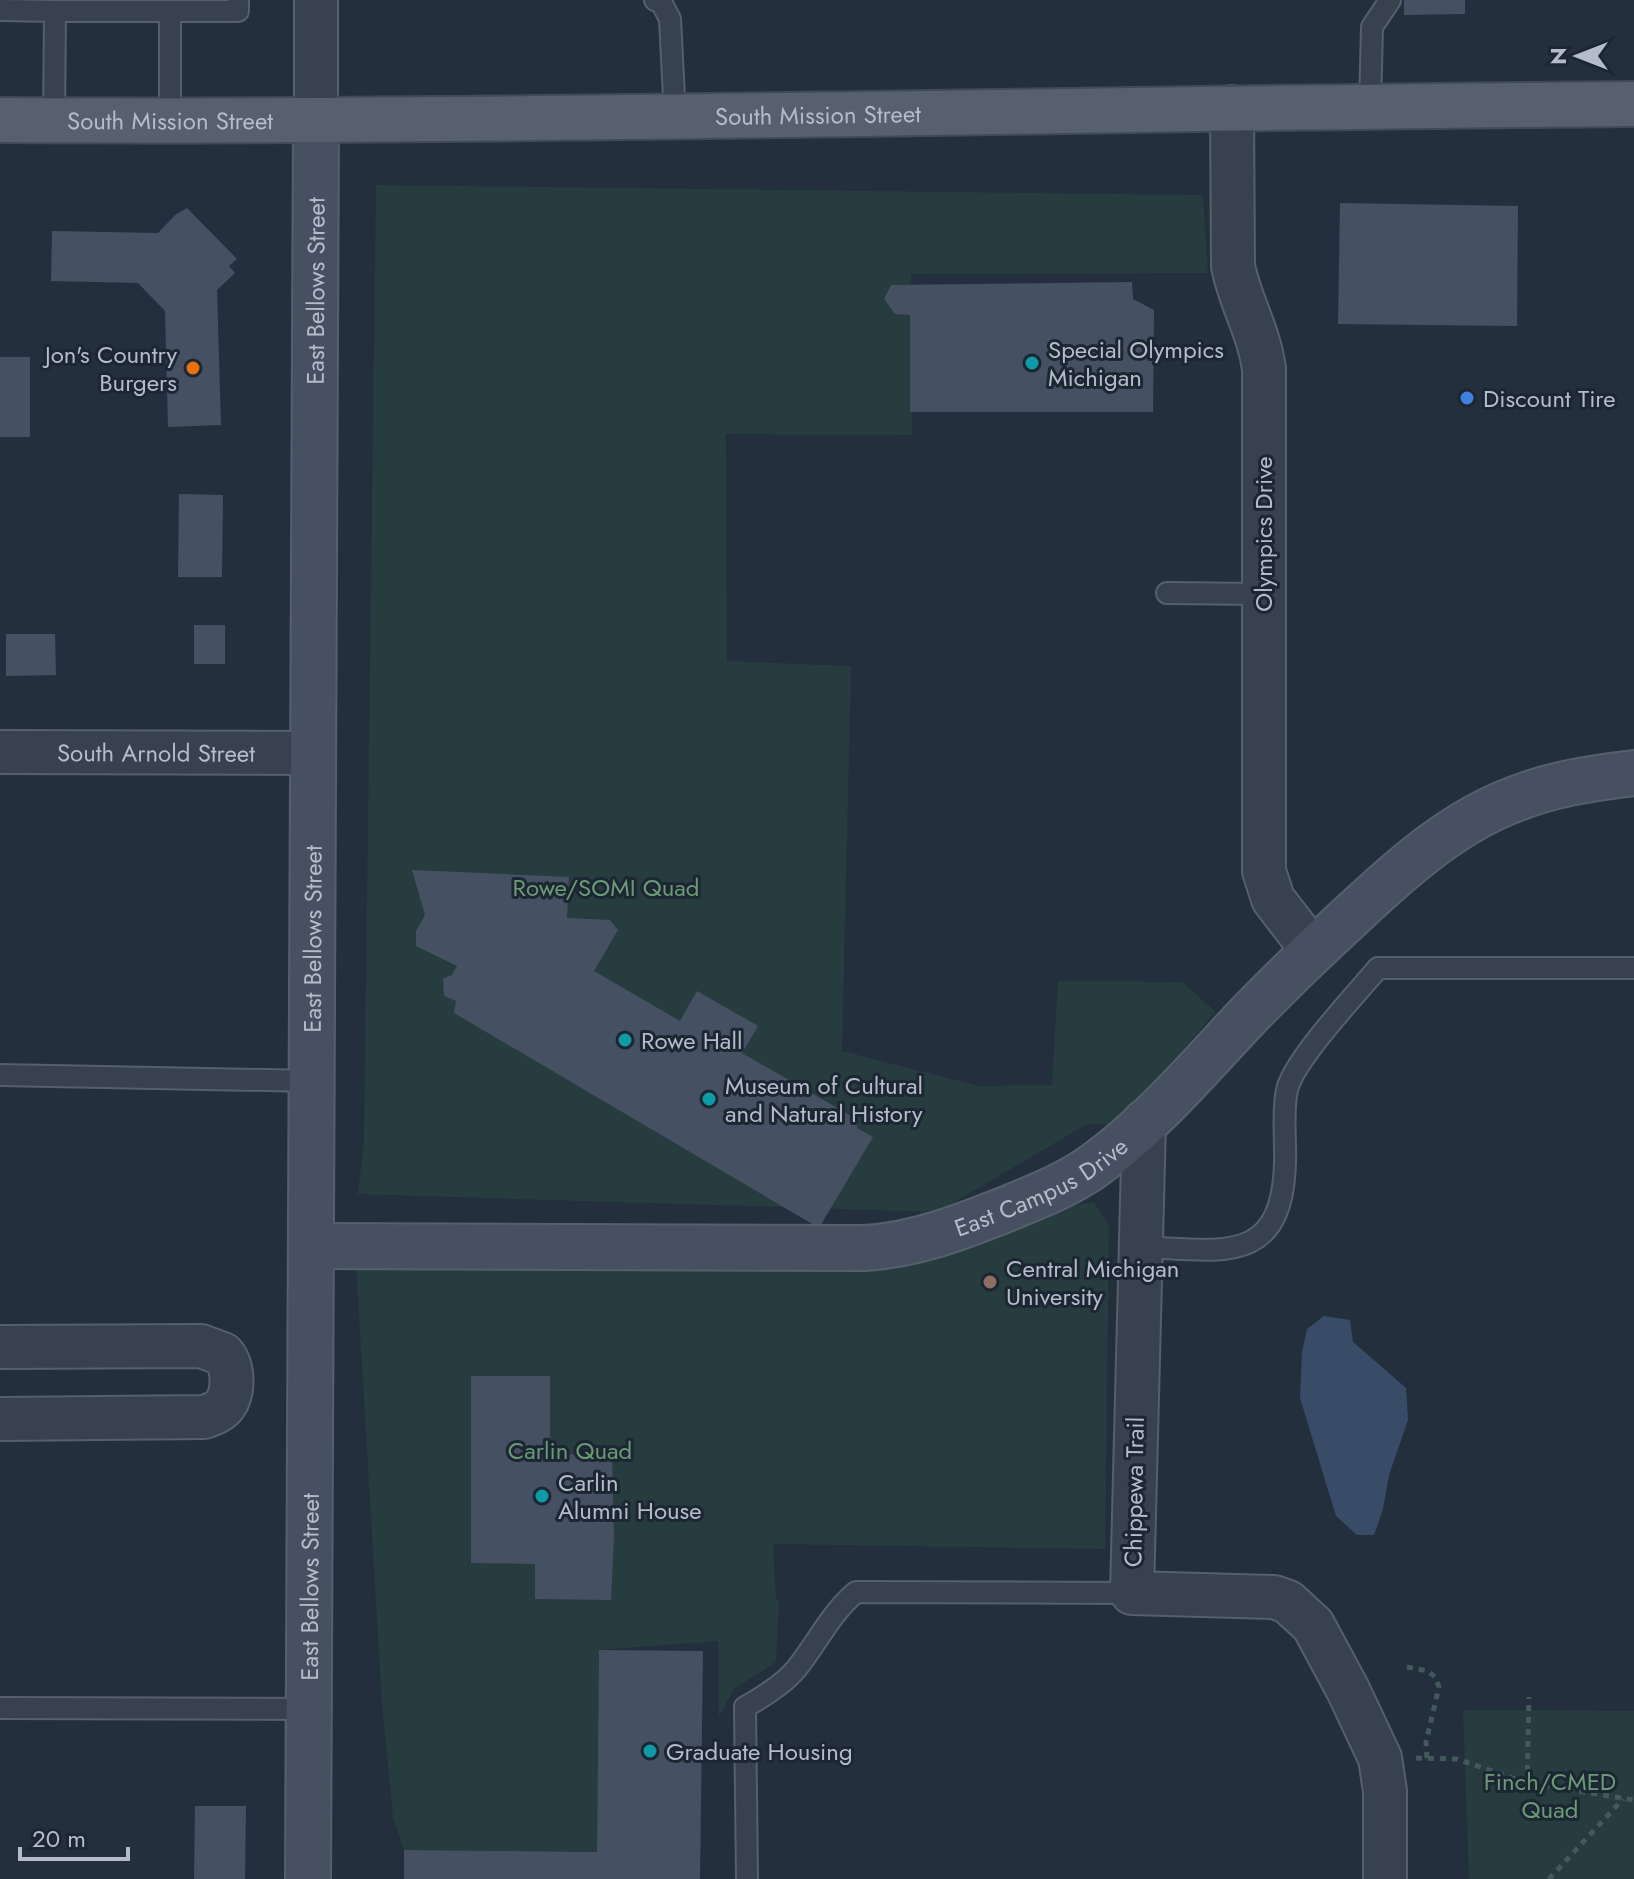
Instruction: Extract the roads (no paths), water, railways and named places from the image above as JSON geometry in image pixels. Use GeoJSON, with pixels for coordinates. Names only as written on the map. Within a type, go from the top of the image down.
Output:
{"type":"FeatureCollection","features":[{"type":"Feature","properties":{"kind":"main road","name":"South Mission Street"},"geometry":{"type":"LineString","coordinates":[[0,120],[316,122],[1232,107],[1634,104]]}},
{"type":"Feature","properties":{"kind":"street","name":"East Bellows Street"},"geometry":{"type":"LineString","coordinates":[[308,1879],[316,0]]}},
{"type":"Feature","properties":{"kind":"street","name":"Olympics Drive"},"geometry":{"type":"LineString","coordinates":[[1232,107],[1233,266],[1258,335],[1264,369],[1264,871],[1273,899],[1313,951]]}},
{"type":"Feature","properties":{"kind":"street","name":"South Arnold Street"},"geometry":{"type":"LineString","coordinates":[[0,752],[314,753]]}},
{"type":"Feature","properties":{"kind":"street","name":"East Campus Drive"},"geometry":{"type":"LineString","coordinates":[[311,1246],[890,1246],[952,1231],[1071,1180],[1112,1152],[1313,951],[1411,861],[1469,822],[1504,803],[1551,787],[1634,773]]}},
{"type":"Feature","properties":{"kind":"street","name":"Chippewa Trail"},"geometry":{"type":"LineString","coordinates":[[1144,1122],[1132,1593],[1274,1597],[1288,1602],[1313,1625],[1380,1758],[1385,1791],[1385,1879]]}},
{"type":"Feature","properties":{"kind":"street"},"geometry":{"type":"LineString","coordinates":[[0,1347],[210,1347],[229,1361],[231,1382],[221,1409],[204,1417],[0,1419]]}},
{"type":"Feature","properties":{"kind":"lane"},"geometry":{"type":"LineString","coordinates":[[0,10],[55,11],[105,5],[170,11],[238,11],[238,0]]}},
{"type":"Feature","properties":{"kind":"lane"},"geometry":{"type":"LineString","coordinates":[[1370,106],[1372,27],[1390,0]]}},
{"type":"Feature","properties":{"kind":"lane"},"geometry":{"type":"LineString","coordinates":[[659,1],[670,19],[675,116]]}},
{"type":"Feature","properties":{"kind":"lane"},"geometry":{"type":"LineString","coordinates":[[54,121],[55,11]]}},
{"type":"Feature","properties":{"kind":"lane"},"geometry":{"type":"LineString","coordinates":[[170,11],[170,121]]}},
{"type":"Feature","properties":{"kind":"lane"},"geometry":{"type":"LineString","coordinates":[[1167,593],[1262,594]]}},
{"type":"Feature","properties":{"kind":"lane"},"geometry":{"type":"LineString","coordinates":[[1142,1247],[1229,1250],[1255,1241],[1275,1221],[1284,1180],[1287,1088],[1314,1044],[1378,968],[1634,968]]}},
{"type":"Feature","properties":{"kind":"lane"},"geometry":{"type":"LineString","coordinates":[[0,1075],[313,1081]]}},
{"type":"Feature","properties":{"kind":"lane"},"geometry":{"type":"LineString","coordinates":[[747,1879],[745,1707],[794,1671],[843,1603],[856,1592],[1132,1593]]}},
{"type":"Feature","properties":{"kind":"lane"},"geometry":{"type":"LineString","coordinates":[[0,1708],[309,1709]]}},
{"type":"Feature","properties":{"kind":"water"},"geometry":{"type":"Polygon","coordinates":[[[1324,1316],[1350,1320],[1353,1342],[1406,1388],[1408,1420],[1389,1475],[1383,1509],[1374,1535],[1357,1535],[1336,1516],[1300,1398],[1302,1352],[1307,1329],[1324,1316]]]}},
{"type":"Feature","properties":{"kind":"place","name":"Special Olympics Michigan"},"geometry":{"type":"Point","coordinates":[1032,363]}},
{"type":"Feature","properties":{"kind":"place","name":"Jon's Country Burgers"},"geometry":{"type":"Point","coordinates":[193,368]}},
{"type":"Feature","properties":{"kind":"place","name":"Discount Tire"},"geometry":{"type":"Point","coordinates":[1467,398]}},
{"type":"Feature","properties":{"kind":"place","name":"Rowe Hall"},"geometry":{"type":"Point","coordinates":[625,1040]}},
{"type":"Feature","properties":{"kind":"place","name":"Museum of Cultural and Natural History"},"geometry":{"type":"Point","coordinates":[709,1099]}},
{"type":"Feature","properties":{"kind":"place","name":"Central Michigan University"},"geometry":{"type":"Point","coordinates":[990,1282]}},
{"type":"Feature","properties":{"kind":"place","name":"Carlin Alumni House"},"geometry":{"type":"Point","coordinates":[542,1496]}},
{"type":"Feature","properties":{"kind":"place","name":"Graduate Housing"},"geometry":{"type":"Point","coordinates":[650,1751]}},
{"type":"Feature","properties":{"kind":"park label","name":"Rowe/SOMI Quad"},"geometry":{"type":"Point","coordinates":[606,887]}},
{"type":"Feature","properties":{"kind":"park label","name":"Carlin Quad"},"geometry":{"type":"Point","coordinates":[570,1450]}},
{"type":"Feature","properties":{"kind":"park label","name":"Finch/CMED Quad"},"geometry":{"type":"Point","coordinates":[1550,1795]}}]}
